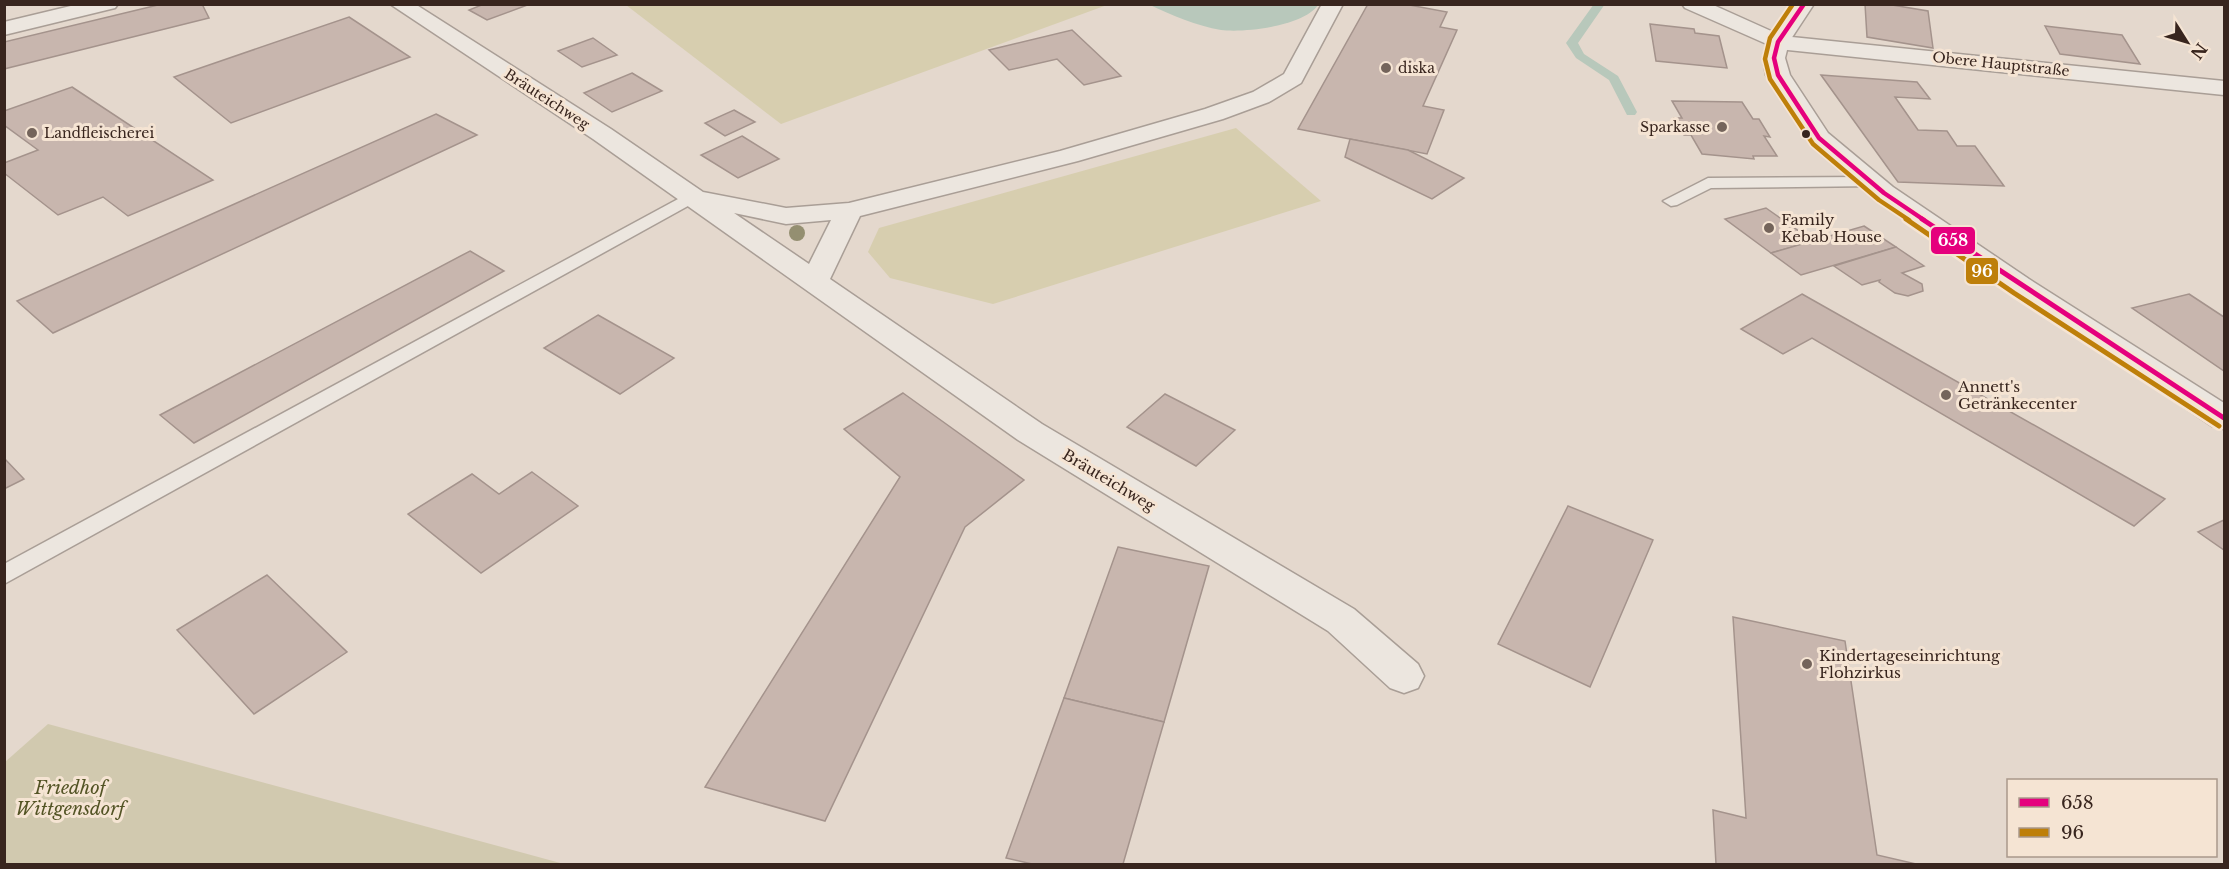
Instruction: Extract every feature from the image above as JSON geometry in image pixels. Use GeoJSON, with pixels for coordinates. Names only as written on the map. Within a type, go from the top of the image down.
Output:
{"type":"FeatureCollection","features":[{"type":"Feature","properties":{"kind":"street"},"geometry":{"type":"LineString","coordinates":[[4,28],[108,4]]}},
{"type":"Feature","properties":{"kind":"street","name":"Bräuteichweg"},"geometry":{"type":"LineString","coordinates":[[400,4],[602,134],[1030,432],[1341,620],[1404,676]]}},
{"type":"Feature","properties":{"kind":"street","name":"Bräuteichweg"},"geometry":{"type":"LineString","coordinates":[[691,197],[786,216],[849,211],[1069,156],[1261,97],[1293,78],[1333,4]]}},
{"type":"Feature","properties":{"kind":"street"},"geometry":{"type":"LineString","coordinates":[[1692,4],[1778,42]]}},
{"type":"Feature","properties":{"kind":"street"},"geometry":{"type":"LineString","coordinates":[[1804,4],[1778,42],[1774,58],[1778,75],[1797,108],[1819,138],[1869,182],[2019,285],[2224,418]]}},
{"type":"Feature","properties":{"kind":"street","name":"Obere Hauptstraße"},"geometry":{"type":"LineString","coordinates":[[1778,42],[2224,88]]}},
{"type":"Feature","properties":{"kind":"street"},"geometry":{"type":"LineString","coordinates":[[814,282],[849,211]]}},
{"type":"Feature","properties":{"kind":"lane"},"geometry":{"type":"LineString","coordinates":[[1671,201],[1708,183],[1869,182]]}},
{"type":"Feature","properties":{"kind":"lane"},"geometry":{"type":"LineString","coordinates":[[4,575],[691,197]]}},
{"type":"Feature","properties":{"kind":"shaded area"},"geometry":{"type":"Polygon","coordinates":[[[626,5],[1107,5],[781,124],[626,5]]]}},
{"type":"Feature","properties":{"kind":"shaded area"},"geometry":{"type":"Polygon","coordinates":[[[1150,5],[1318,5],[1311,12],[1287,23],[1259,29],[1231,31],[1194,23],[1150,5]]]}},
{"type":"Feature","properties":{"kind":"shaded area"},"geometry":{"type":"Polygon","coordinates":[[[1236,128],[1321,201],[993,304],[890,278],[868,252],[879,228],[1236,128]]]}},
{"type":"Feature","properties":{"kind":"green space","name":"Friedhof Wittgensdorf"},"geometry":{"type":"Polygon","coordinates":[[[48,724],[564,864],[5,864],[5,762],[48,724]]]}},
{"type":"Feature","properties":{"kind":"building"},"geometry":{"type":"Polygon","coordinates":[[[162,4],[202,4],[209,18],[4,69],[4,42],[162,4]]]}},
{"type":"Feature","properties":{"kind":"building"},"geometry":{"type":"Polygon","coordinates":[[[484,4],[530,4],[487,20],[469,10],[484,4]]]}},
{"type":"Feature","properties":{"kind":"building","name":"diska"},"geometry":{"type":"Polygon","coordinates":[[[1368,4],[1404,4],[1447,12],[1440,27],[1457,30],[1423,106],[1444,110],[1427,154],[1298,129],[1368,4]]]}},
{"type":"Feature","properties":{"kind":"building"},"geometry":{"type":"Polygon","coordinates":[[[1865,4],[1886,4],[1928,11],[1933,48],[1867,37],[1865,4]]]}},
{"type":"Feature","properties":{"kind":"building"},"geometry":{"type":"Polygon","coordinates":[[[349,17],[410,57],[231,123],[174,77],[349,17]]]}},
{"type":"Feature","properties":{"kind":"building"},"geometry":{"type":"Polygon","coordinates":[[[1650,24],[1694,29],[1695,33],[1719,36],[1727,68],[1656,61],[1650,24]]]}},
{"type":"Feature","properties":{"kind":"building"},"geometry":{"type":"Polygon","coordinates":[[[2045,26],[2122,35],[2140,64],[2060,54],[2045,26]]]}},
{"type":"Feature","properties":{"kind":"building"},"geometry":{"type":"Polygon","coordinates":[[[1072,30],[1121,76],[1084,85],[1057,59],[1009,70],[989,50],[1072,30]]]}},
{"type":"Feature","properties":{"kind":"building"},"geometry":{"type":"Polygon","coordinates":[[[593,38],[617,55],[582,67],[558,51],[593,38]]]}},
{"type":"Feature","properties":{"kind":"building"},"geometry":{"type":"Polygon","coordinates":[[[632,73],[662,91],[612,112],[584,93],[632,73]]]}},
{"type":"Feature","properties":{"kind":"building"},"geometry":{"type":"Polygon","coordinates":[[[1821,75],[1917,82],[1930,99],[1895,97],[1918,130],[1947,131],[1957,146],[1975,146],[2004,186],[1898,182],[1821,75]]]}},
{"type":"Feature","properties":{"kind":"building"},"geometry":{"type":"Polygon","coordinates":[[[72,87],[213,180],[128,216],[103,197],[58,215],[4,173],[4,163],[38,150],[4,125],[4,111],[72,87]]]}},
{"type":"Feature","properties":{"kind":"building","name":"Sparkasse"},"geometry":{"type":"Polygon","coordinates":[[[1672,101],[1742,102],[1753,119],[1759,119],[1770,137],[1764,136],[1777,156],[1753,156],[1754,159],[1702,154],[1691,135],[1684,135],[1674,118],[1682,118],[1672,101]]]}},
{"type":"Feature","properties":{"kind":"building"},"geometry":{"type":"Polygon","coordinates":[[[734,110],[755,122],[725,136],[705,123],[734,110]]]}},
{"type":"Feature","properties":{"kind":"building"},"geometry":{"type":"Polygon","coordinates":[[[436,114],[477,135],[53,333],[17,301],[436,114]]]}},
{"type":"Feature","properties":{"kind":"building"},"geometry":{"type":"Polygon","coordinates":[[[742,136],[779,159],[738,178],[701,155],[742,136]]]}},
{"type":"Feature","properties":{"kind":"building"},"geometry":{"type":"Polygon","coordinates":[[[1350,139],[1408,150],[1464,178],[1432,199],[1345,157],[1350,139]]]}},
{"type":"Feature","properties":{"kind":"building"},"geometry":{"type":"Polygon","coordinates":[[[1766,208],[1813,241],[1771,253],[1725,219],[1766,208]]]}},
{"type":"Feature","properties":{"kind":"building"},"geometry":{"type":"Polygon","coordinates":[[[1864,226],[1896,247],[1801,275],[1771,253],[1864,226]]]}},
{"type":"Feature","properties":{"kind":"building"},"geometry":{"type":"Polygon","coordinates":[[[1896,247],[1924,266],[1902,273],[1922,284],[1923,291],[1908,296],[1895,293],[1879,282],[1880,280],[1862,285],[1834,266],[1896,247]]]}},
{"type":"Feature","properties":{"kind":"building"},"geometry":{"type":"Polygon","coordinates":[[[470,251],[504,271],[194,443],[160,415],[470,251]]]}},
{"type":"Feature","properties":{"kind":"building"},"geometry":{"type":"Polygon","coordinates":[[[1802,294],[2165,499],[2134,526],[1812,338],[1783,354],[1741,329],[1802,294]]]}},
{"type":"Feature","properties":{"kind":"building"},"geometry":{"type":"Polygon","coordinates":[[[2189,294],[2224,317],[2224,371],[2132,308],[2189,294]]]}},
{"type":"Feature","properties":{"kind":"building"},"geometry":{"type":"Polygon","coordinates":[[[598,315],[674,358],[620,394],[544,348],[598,315]]]}},
{"type":"Feature","properties":{"kind":"building"},"geometry":{"type":"Polygon","coordinates":[[[903,393],[1024,480],[965,527],[825,821],[705,787],[900,477],[844,429],[903,393]]]}},
{"type":"Feature","properties":{"kind":"building"},"geometry":{"type":"Polygon","coordinates":[[[1165,394],[1235,430],[1196,466],[1127,427],[1165,394]]]}},
{"type":"Feature","properties":{"kind":"building"},"geometry":{"type":"Polygon","coordinates":[[[4,458],[24,479],[4,489],[4,458]]]}},
{"type":"Feature","properties":{"kind":"building"},"geometry":{"type":"Polygon","coordinates":[[[532,472],[578,506],[481,573],[408,514],[472,474],[499,494],[532,472]]]}},
{"type":"Feature","properties":{"kind":"building"},"geometry":{"type":"Polygon","coordinates":[[[1568,506],[1653,540],[1590,687],[1498,644],[1568,506]]]}},
{"type":"Feature","properties":{"kind":"building"},"geometry":{"type":"Polygon","coordinates":[[[2224,520],[2224,550],[2198,532],[2224,520]]]}},
{"type":"Feature","properties":{"kind":"building"},"geometry":{"type":"Polygon","coordinates":[[[1118,547],[1209,566],[1164,722],[1064,698],[1118,547]]]}},
{"type":"Feature","properties":{"kind":"building"},"geometry":{"type":"Polygon","coordinates":[[[267,575],[347,652],[254,714],[177,630],[267,575]]]}},
{"type":"Feature","properties":{"kind":"building"},"geometry":{"type":"Polygon","coordinates":[[[1733,617],[1845,641],[1877,855],[1916,864],[1716,864],[1713,810],[1746,818],[1733,617]]]}},
{"type":"Feature","properties":{"kind":"building"},"geometry":{"type":"Polygon","coordinates":[[[1064,698],[1164,722],[1123,864],[1032,864],[1006,858],[1064,698]]]}},
{"type":"Feature","properties":{"kind":"waterway"},"geometry":{"type":"LineString","coordinates":[[1600,4],[1572,43],[1580,56],[1614,78],[1631,112]]}},
{"type":"Feature","properties":{"kind":"transit line","name":"96"},"geometry":{"type":"LineString","coordinates":[[1793,4],[1770,38],[1765,59],[1770,79],[1813,144],[1879,200],[2014,293],[2219,426]]}},
{"type":"Feature","properties":{"kind":"transit line","name":"658"},"geometry":{"type":"LineString","coordinates":[[1804,4],[1778,42],[1774,58],[1778,75],[1819,138],[1884,193],[2019,285],[2224,418]]}},
{"type":"Feature","properties":{"kind":"place","name":"diska"},"geometry":{"type":"Point","coordinates":[1386,68]}},
{"type":"Feature","properties":{"kind":"place","name":"Sparkasse"},"geometry":{"type":"Point","coordinates":[1722,127]}},
{"type":"Feature","properties":{"kind":"place","name":"Landfleischerei"},"geometry":{"type":"Point","coordinates":[32,133]}},
{"type":"Feature","properties":{"kind":"place","name":"Family Kebab House"},"geometry":{"type":"Point","coordinates":[1769,228]}},
{"type":"Feature","properties":{"kind":"place","name":"Annett's Getränkecenter"},"geometry":{"type":"Point","coordinates":[1946,395]}},
{"type":"Feature","properties":{"kind":"place","name":"Kindertageseinrichtung Flohzirkus"},"geometry":{"type":"Point","coordinates":[1807,664]}}]}
